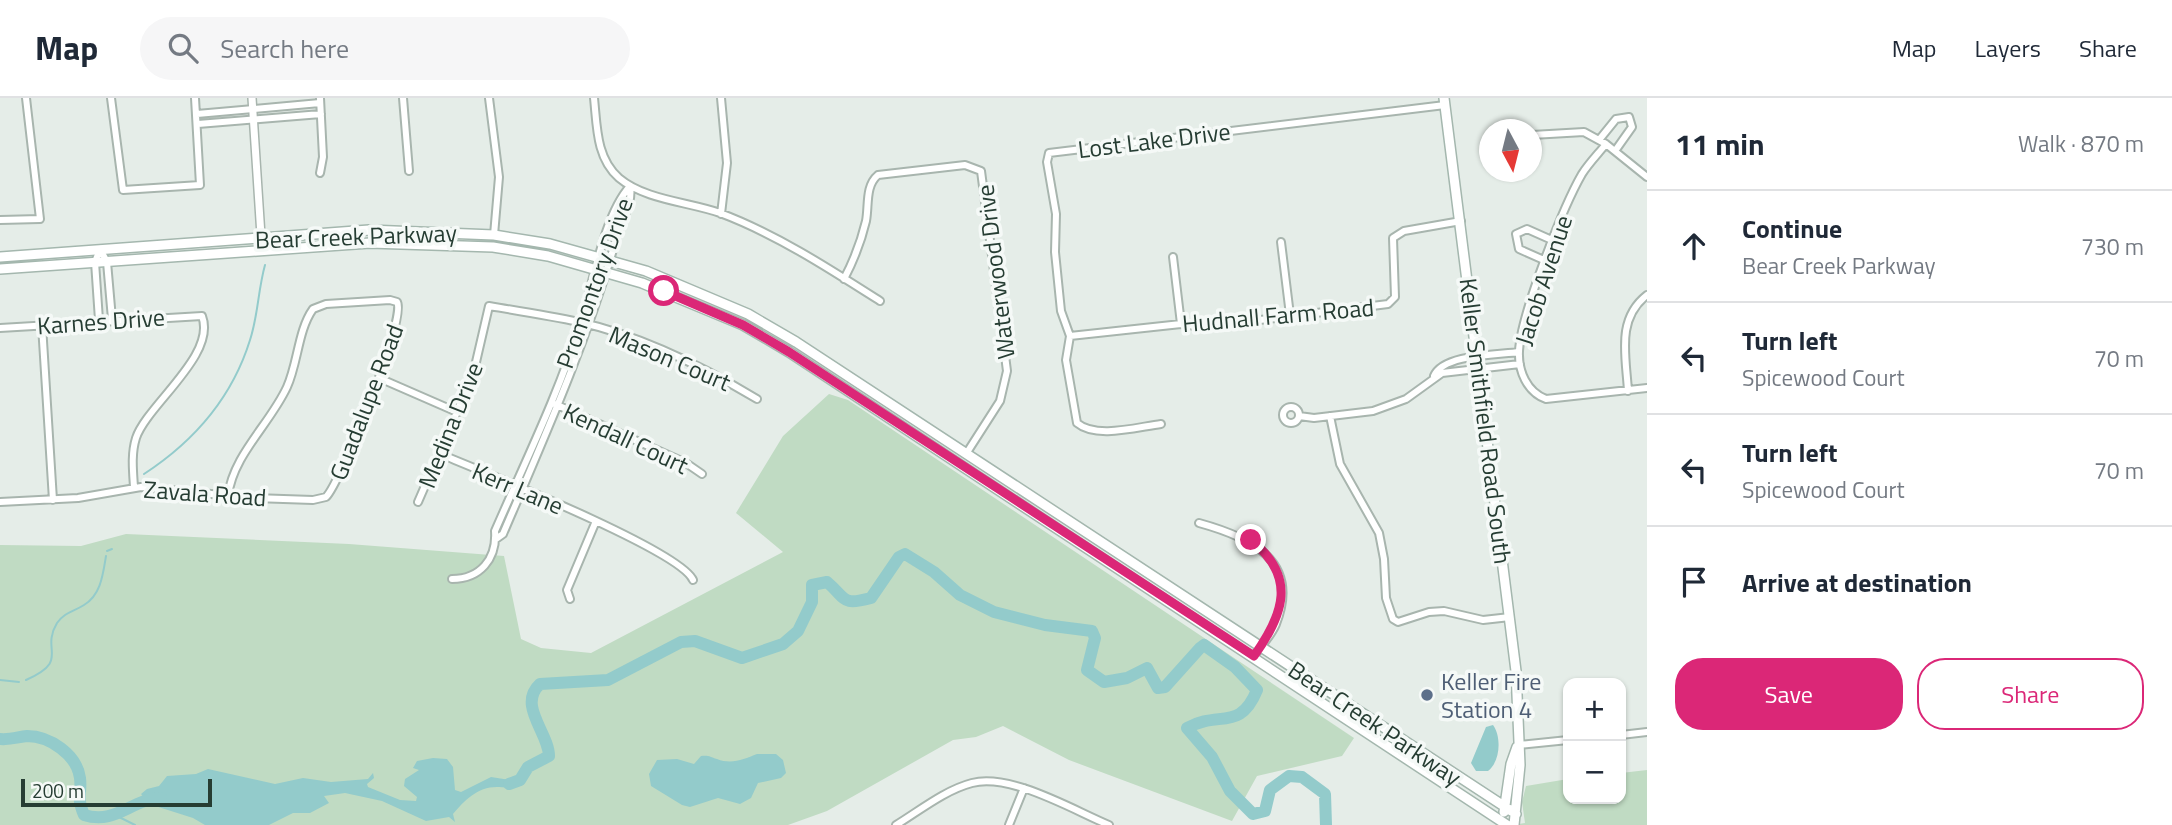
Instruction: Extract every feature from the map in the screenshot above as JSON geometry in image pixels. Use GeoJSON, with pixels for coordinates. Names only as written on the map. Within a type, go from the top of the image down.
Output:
{"type":"FeatureCollection","features":[{"type":"Feature","properties":{"kind":"main road","name":"Keller Smithfield Road South"},"geometry":{"type":"LineString","coordinates":[[1444,102],[1461,220],[1517,683],[1520,765],[1514,825]]}},
{"type":"Feature","properties":{"kind":"main road","name":"Bear Creek Parkway"},"geometry":{"type":"LineString","coordinates":[[0,257],[401,229],[494,235],[550,244],[679,283],[748,314],[1516,814]]}},
{"type":"Feature","properties":{"kind":"main road","name":"Bear Creek Parkway"},"geometry":{"type":"LineString","coordinates":[[0,270],[401,242],[465,244],[534,253],[607,271],[694,303],[763,336],[1254,656],[1504,824]]}},
{"type":"Feature","properties":{"kind":"main road"},"geometry":{"type":"LineString","coordinates":[[1330,707],[1337,697]]}},
{"type":"Feature","properties":{"kind":"main road"},"geometry":{"type":"LineString","coordinates":[[1371,734],[1378,724]]}},
{"type":"Feature","properties":{"kind":"main road","name":"Keller Smithfield Road South"},"geometry":{"type":"LineString","coordinates":[[1504,824],[1511,764],[1518,745]]}},
{"type":"Feature","properties":{"kind":"main road"},"geometry":{"type":"LineString","coordinates":[[1427,771],[1433,761]]}},
{"type":"Feature","properties":{"kind":"street"},"geometry":{"type":"LineString","coordinates":[[0,220],[40,219],[26,98]]}},
{"type":"Feature","properties":{"kind":"street"},"geometry":{"type":"LineString","coordinates":[[111,98],[123,190],[200,185],[195,98]]}},
{"type":"Feature","properties":{"kind":"street"},"geometry":{"type":"LineString","coordinates":[[252,98],[262,251]]}},
{"type":"Feature","properties":{"kind":"street"},"geometry":{"type":"LineString","coordinates":[[403,98],[409,171]]}},
{"type":"Feature","properties":{"kind":"street"},"geometry":{"type":"LineString","coordinates":[[489,98],[499,177],[494,235]]}},
{"type":"Feature","properties":{"kind":"street"},"geometry":{"type":"LineString","coordinates":[[594,98],[600,146],[606,162],[630,186],[721,214],[797,251],[880,301]]}},
{"type":"Feature","properties":{"kind":"street"},"geometry":{"type":"LineString","coordinates":[[720,98],[727,163],[721,214]]}},
{"type":"Feature","properties":{"kind":"street"},"geometry":{"type":"LineString","coordinates":[[197,114],[320,101],[323,157],[320,173]]}},
{"type":"Feature","properties":{"kind":"street","name":"Lost Lake Drive"},"geometry":{"type":"LineString","coordinates":[[1070,336],[1061,311],[1055,252],[1056,214],[1047,162],[1049,153],[1444,102]]}},
{"type":"Feature","properties":{"kind":"street"},"geometry":{"type":"LineString","coordinates":[[198,124],[321,114]]}},
{"type":"Feature","properties":{"kind":"street","name":"Jacob Avenue"},"geometry":{"type":"LineString","coordinates":[[1615,151],[1632,127],[1631,119],[1627,116],[1616,119],[1573,192],[1523,328],[1520,364],[1532,391],[1546,399],[1647,388]]}},
{"type":"Feature","properties":{"kind":"street"},"geometry":{"type":"LineString","coordinates":[[1542,134],[1577,130],[1602,142],[1647,177]]}},
{"type":"Feature","properties":{"kind":"street","name":"Waterwood Drive"},"geometry":{"type":"LineString","coordinates":[[844,279],[854,260],[866,219],[870,187],[878,174],[965,165],[982,171],[1007,371],[1000,401],[966,454]]}},
{"type":"Feature","properties":{"kind":"street","name":"Promontory Drive"},"geometry":{"type":"LineString","coordinates":[[496,539],[495,531],[581,323],[609,228],[623,194],[630,186]]}},
{"type":"Feature","properties":{"kind":"street","name":"Promontory Drive"},"geometry":{"type":"LineString","coordinates":[[452,579],[478,575],[496,539],[503,534],[590,325],[619,231],[632,199],[630,186]]}},
{"type":"Feature","properties":{"kind":"street","name":"Hudnall Farm Road"},"geometry":{"type":"LineString","coordinates":[[1070,336],[1181,324],[1203,327],[1392,302],[1395,297],[1392,238],[1404,231],[1461,220]]}},
{"type":"Feature","properties":{"kind":"street"},"geometry":{"type":"LineString","coordinates":[[609,228],[619,231]]}},
{"type":"Feature","properties":{"kind":"street"},"geometry":{"type":"LineString","coordinates":[[1546,261],[1519,249],[1516,234],[1527,229],[1554,241]]}},
{"type":"Feature","properties":{"kind":"street"},"geometry":{"type":"LineString","coordinates":[[1282,242],[1290,316]]}},
{"type":"Feature","properties":{"kind":"street"},"geometry":{"type":"LineString","coordinates":[[100,249],[107,262],[112,319]]}},
{"type":"Feature","properties":{"kind":"street"},"geometry":{"type":"LineString","coordinates":[[99,320],[95,262],[100,249]]}},
{"type":"Feature","properties":{"kind":"street"},"geometry":{"type":"LineString","coordinates":[[1173,257],[1181,324]]}},
{"type":"Feature","properties":{"kind":"street"},"geometry":{"type":"LineString","coordinates":[[588,295],[599,298]]}},
{"type":"Feature","properties":{"kind":"street"},"geometry":{"type":"LineString","coordinates":[[1628,391],[1625,328],[1634,308],[1647,295]]}},
{"type":"Feature","properties":{"kind":"street","name":"Guadalupe Road"},"geometry":{"type":"LineString","coordinates":[[228,496],[237,466],[275,410],[288,385],[307,321],[317,307],[390,300],[399,304],[394,338],[326,497]]}},
{"type":"Feature","properties":{"kind":"street","name":"Mason Court"},"geometry":{"type":"LineString","coordinates":[[489,306],[590,325],[681,358],[757,398]]}},
{"type":"Feature","properties":{"kind":"street","name":"Medina Drive"},"geometry":{"type":"LineString","coordinates":[[418,502],[476,365],[489,306]]}},
{"type":"Feature","properties":{"kind":"street","name":"Karnes Drive"},"geometry":{"type":"LineString","coordinates":[[0,328],[112,319],[202,316],[202,335],[188,364],[136,438],[134,487]]}},
{"type":"Feature","properties":{"kind":"street"},"geometry":{"type":"LineString","coordinates":[[42,325],[53,500]]}},
{"type":"Feature","properties":{"kind":"street"},"geometry":{"type":"LineString","coordinates":[[1070,336],[1066,360],[1077,423],[1085,429],[1099,431],[1161,424]]}},
{"type":"Feature","properties":{"kind":"street"},"geometry":{"type":"LineString","coordinates":[[1299,416],[1330,416],[1387,408],[1406,399],[1434,376],[1442,365],[1519,352]]}},
{"type":"Feature","properties":{"kind":"street"},"geometry":{"type":"LineString","coordinates":[[1434,376],[1520,364]]}},
{"type":"Feature","properties":{"kind":"street"},"geometry":{"type":"LineString","coordinates":[[379,378],[457,412]]}},
{"type":"Feature","properties":{"kind":"street","name":"Kendall Court"},"geometry":{"type":"LineString","coordinates":[[550,402],[686,463],[702,474]]}},
{"type":"Feature","properties":{"kind":"street"},"geometry":{"type":"LineString","coordinates":[[1330,416],[1340,464],[1379,533],[1384,559],[1386,598],[1393,619],[1398,622],[1429,612],[1444,611],[1483,620],[1510,617]]}},
{"type":"Feature","properties":{"kind":"street","name":"Kerr Lane"},"geometry":{"type":"LineString","coordinates":[[440,454],[643,543],[690,571],[693,580]]}},
{"type":"Feature","properties":{"kind":"street","name":"Zavala Road"},"geometry":{"type":"LineString","coordinates":[[0,502],[53,500],[134,487],[178,489],[228,496],[313,500],[326,497]]}},
{"type":"Feature","properties":{"kind":"street"},"geometry":{"type":"LineString","coordinates":[[570,599],[567,590],[596,521]]}},
{"type":"Feature","properties":{"kind":"street"},"geometry":{"type":"LineString","coordinates":[[1199,523],[1251,540],[1264,550],[1278,570],[1282,600],[1276,624],[1254,656]]}},
{"type":"Feature","properties":{"kind":"street"},"geometry":{"type":"LineString","coordinates":[[1626,734],[1647,732]]}},
{"type":"Feature","properties":{"kind":"street"},"geometry":{"type":"LineString","coordinates":[[1518,745],[1563,740]]}},
{"type":"Feature","properties":{"kind":"street"},"geometry":{"type":"LineString","coordinates":[[896,825],[972,783],[991,781],[1024,788],[1109,825]]}},
{"type":"Feature","properties":{"kind":"street"},"geometry":{"type":"LineString","coordinates":[[1009,825],[1024,788]]}},
{"type":"Feature","properties":{"kind":"green space"},"geometry":{"type":"Polygon","coordinates":[[[829,394],[848,400],[1354,738],[1342,756],[1257,776],[1232,821],[1069,760],[1003,726],[976,737],[953,740],[827,811],[788,825],[0,825],[0,545],[81,546],[126,534],[349,544],[504,556],[521,639],[541,648],[591,653],[783,552],[736,513],[783,436],[829,394]]]}},
{"type":"Feature","properties":{"kind":"green space"},"geometry":{"type":"Polygon","coordinates":[[[1647,770],[1647,825],[1512,825],[1525,823],[1522,802],[1526,786],[1563,780],[1563,804],[1626,804],[1626,772],[1647,770]]]}},
{"type":"Feature","properties":{"kind":"water"},"geometry":{"type":"Polygon","coordinates":[[[1493,725],[1499,742],[1495,762],[1488,771],[1476,771],[1471,763],[1486,727],[1493,725]]]}},
{"type":"Feature","properties":{"kind":"water"},"geometry":{"type":"Polygon","coordinates":[[[757,754],[776,754],[783,760],[786,773],[781,778],[758,783],[751,798],[740,804],[718,798],[690,807],[651,786],[649,774],[657,760],[677,759],[694,764],[701,756],[733,761],[757,754]]]}},
{"type":"Feature","properties":{"kind":"water"},"geometry":{"type":"Polygon","coordinates":[[[447,759],[453,767],[455,790],[461,792],[491,777],[510,780],[524,777],[525,782],[516,787],[491,787],[478,791],[453,814],[455,822],[449,817],[426,821],[382,801],[345,793],[324,796],[329,803],[310,813],[293,813],[269,825],[205,825],[193,818],[149,804],[141,794],[147,789],[159,786],[167,776],[196,774],[208,769],[275,784],[303,778],[331,782],[368,779],[373,773],[374,778],[367,784],[368,787],[400,800],[416,801],[417,797],[404,786],[405,779],[419,770],[413,768],[417,761],[447,759]]]}},
{"type":"Feature","properties":{"kind":"waterway"},"geometry":{"type":"LineString","coordinates":[[144,474],[194,433],[209,417],[233,381],[253,331],[265,265]]}},
{"type":"Feature","properties":{"kind":"waterway"},"geometry":{"type":"LineString","coordinates":[[107,551],[112,549]]}},
{"type":"Feature","properties":{"kind":"waterway"},"geometry":{"type":"LineString","coordinates":[[509,784],[520,780],[528,767],[549,756],[533,710],[534,692],[540,684],[608,680],[681,642],[695,641],[742,658],[783,644],[798,631],[812,602],[812,585],[827,582],[849,601],[871,598],[899,557],[905,554],[934,572],[960,595],[994,612],[1045,625],[1092,631],[1095,638],[1087,670],[1104,682],[1127,678],[1147,668],[1158,688],[1165,687],[1204,645],[1235,667],[1257,690],[1250,703],[1236,716],[1209,720],[1187,728],[1212,757],[1230,791],[1253,814],[1265,811],[1270,790],[1289,776],[1302,777],[1325,794],[1326,825]]}},
{"type":"Feature","properties":{"kind":"waterway"},"geometry":{"type":"LineString","coordinates":[[26,680],[40,673],[51,661],[51,641],[57,623],[94,596],[100,584],[106,556]]}},
{"type":"Feature","properties":{"kind":"waterway"},"geometry":{"type":"LineString","coordinates":[[0,680],[19,682]]}},
{"type":"Feature","properties":{"kind":"waterway"},"geometry":{"type":"LineString","coordinates":[[0,739],[36,737],[61,748],[78,770],[80,803],[84,815],[105,817],[141,802],[161,798]]}},
{"type":"Feature","properties":{"kind":"waterway"},"geometry":{"type":"LineString","coordinates":[[119,817],[135,825]]}},
{"type":"Feature","properties":{"kind":"place","name":"Keller Fire Station 4"},"geometry":{"type":"Point","coordinates":[1427,695]}},
{"type":"Feature","properties":{"kind":"route"},"geometry":{"type":"LineString","coordinates":[[664,291],[743,325],[789,352],[1254,656],[1270,636],[1282,600],[1278,570],[1264,550],[1251,540]]}}]}
